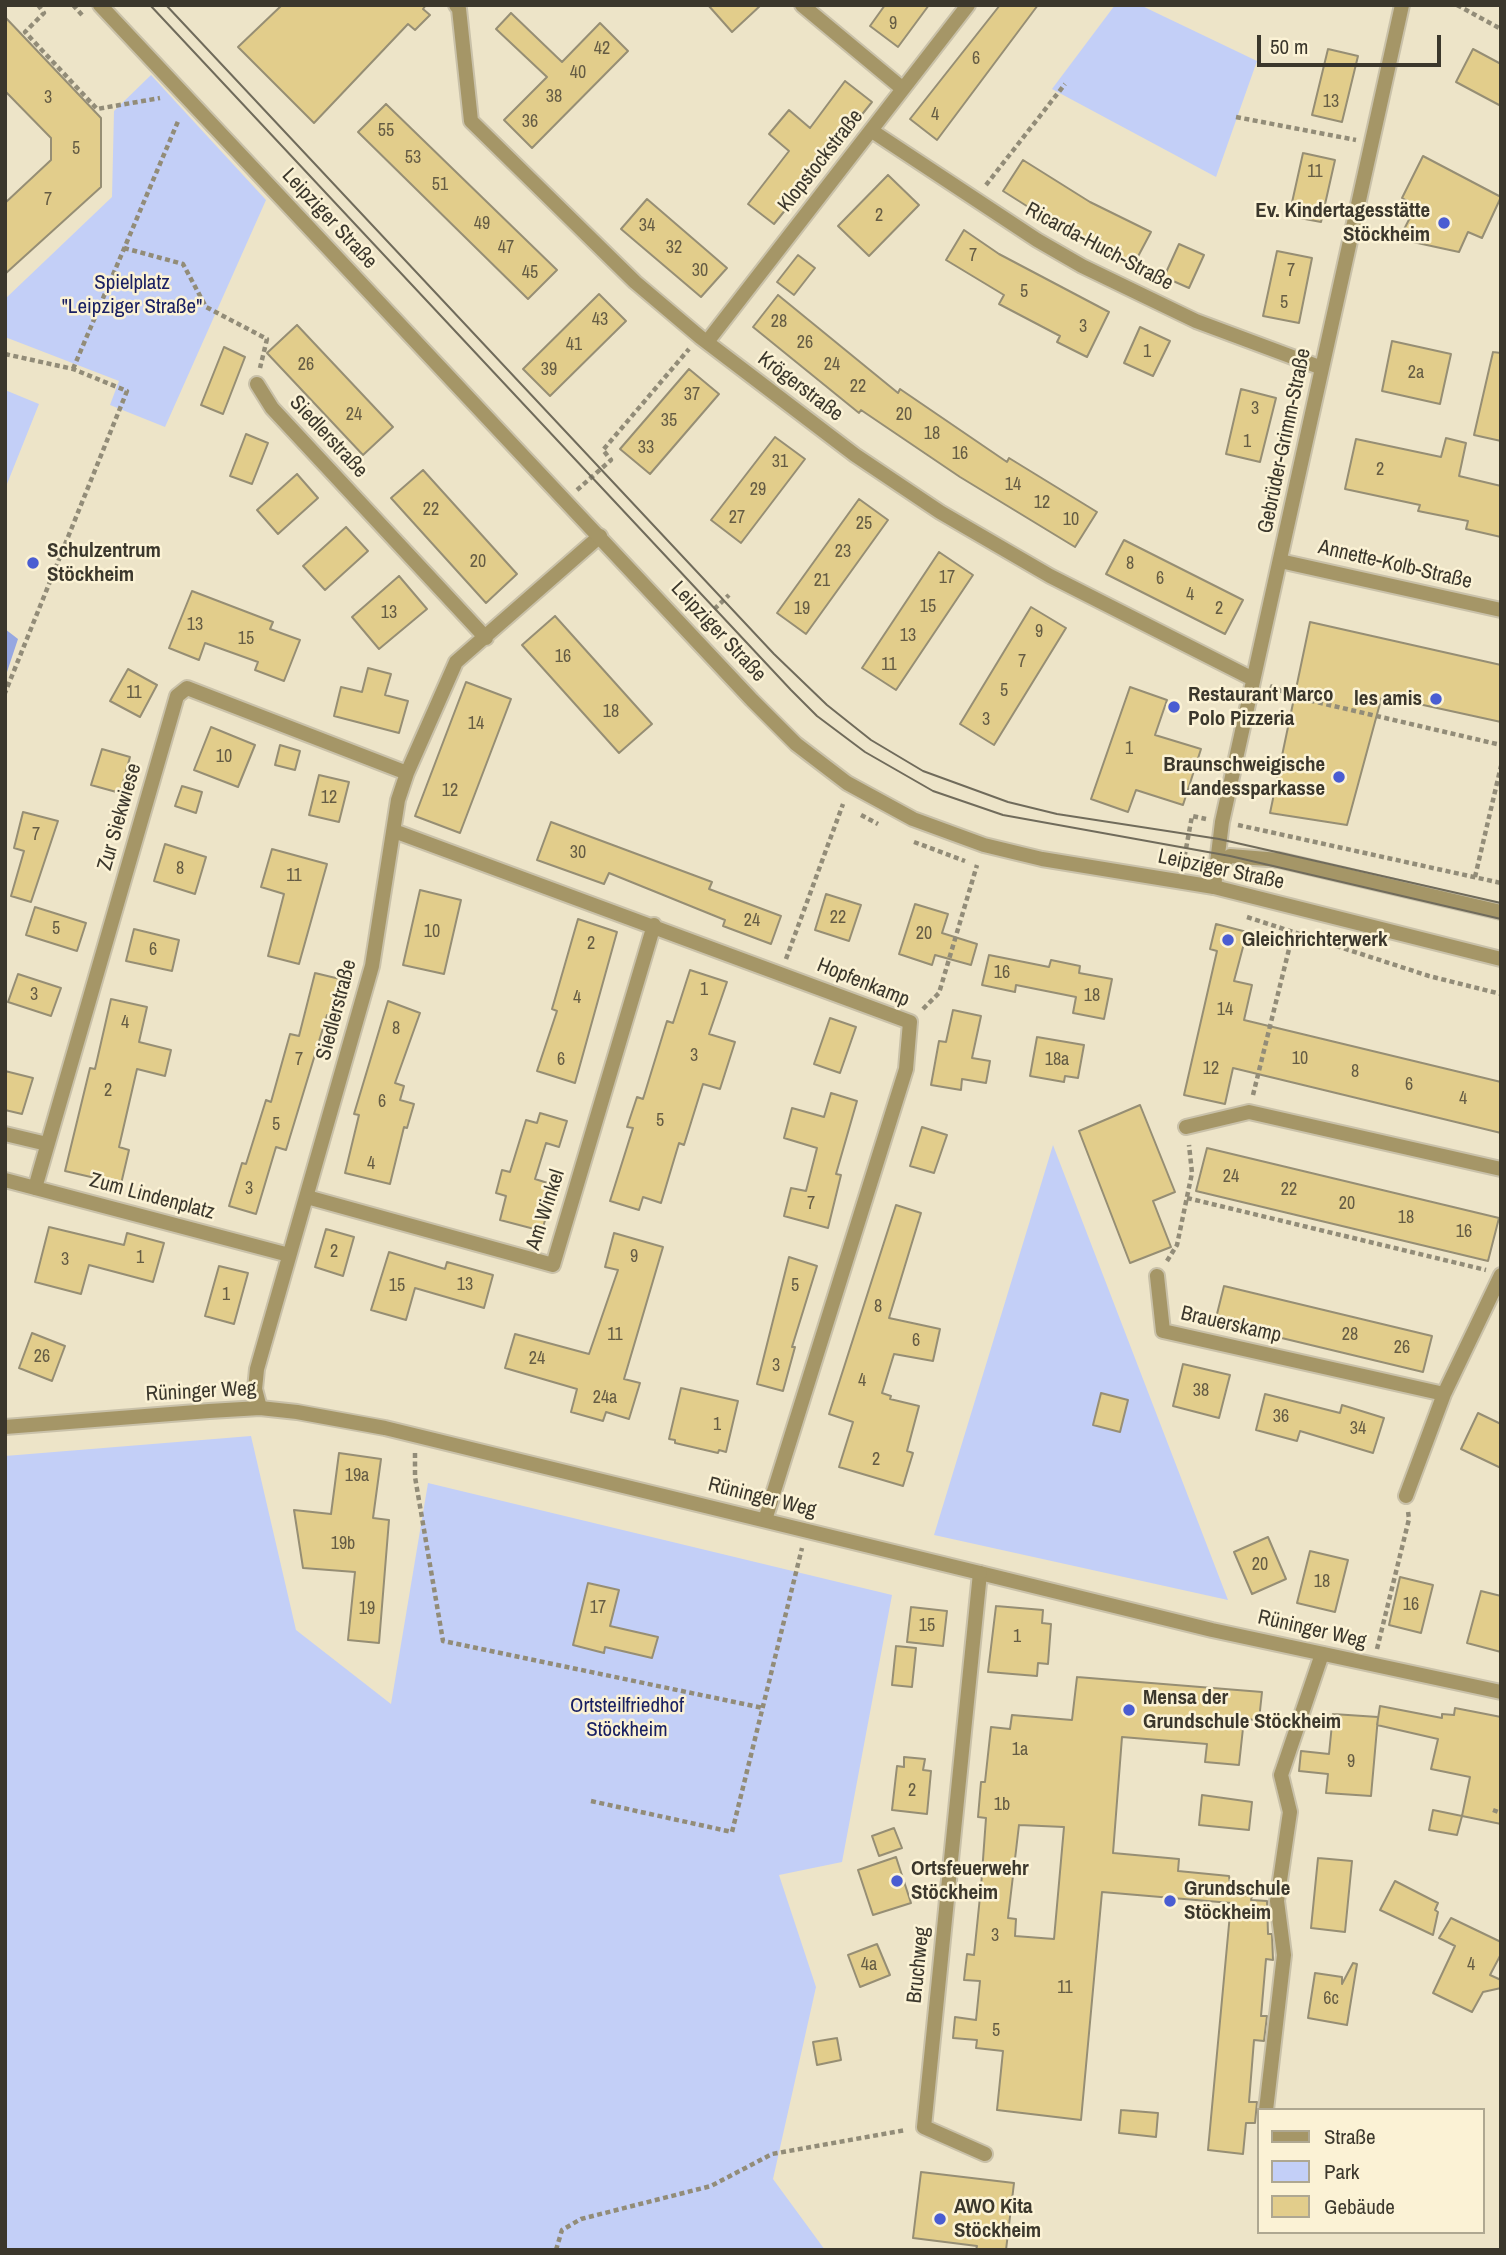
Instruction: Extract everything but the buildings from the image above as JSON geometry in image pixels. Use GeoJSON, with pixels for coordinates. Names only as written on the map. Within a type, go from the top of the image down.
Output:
{"type":"FeatureCollection","features":[{"type":"Feature","properties":{"kind":"street","name":"Leipziger Straße"},"geometry":{"type":"LineString","coordinates":[[100,5],[781,729],[847,783],[913,819],[984,845],[1042,859],[1214,887],[1501,959]]}},
{"type":"Feature","properties":{"kind":"street","name":"Krögerstraße"},"geometry":{"type":"LineString","coordinates":[[456,5],[459,9],[471,121],[635,282],[855,455],[962,525],[1050,576],[1253,679]]}},
{"type":"Feature","properties":{"kind":"street"},"geometry":{"type":"LineString","coordinates":[[802,5],[903,89]]}},
{"type":"Feature","properties":{"kind":"street","name":"Klopstockstraße"},"geometry":{"type":"LineString","coordinates":[[708,342],[968,5]]}},
{"type":"Feature","properties":{"kind":"street","name":"Gebrüder-Grimm-Straße"},"geometry":{"type":"LineString","coordinates":[[1214,887],[1222,822],[1402,5]]}},
{"type":"Feature","properties":{"kind":"street","name":"Ricarda-Huch-Straße"},"geometry":{"type":"LineString","coordinates":[[872,131],[1037,240],[1132,292],[1196,321],[1322,368]]}},
{"type":"Feature","properties":{"kind":"street","name":"Siedlerstraße"},"geometry":{"type":"LineString","coordinates":[[257,384],[272,408],[486,638]]}},
{"type":"Feature","properties":{"kind":"street","name":"Siedlerstraße"},"geometry":{"type":"LineString","coordinates":[[260,1408],[255,1388],[257,1369],[372,966],[398,800],[407,773],[456,662],[600,536]]}},
{"type":"Feature","properties":{"kind":"street","name":"Annette-Kolb-Straße"},"geometry":{"type":"LineString","coordinates":[[1280,561],[1501,610]]}},
{"type":"Feature","properties":{"kind":"street","name":"Zur Siekwiese"},"geometry":{"type":"LineString","coordinates":[[35,1188],[177,696],[187,688],[407,773]]}},
{"type":"Feature","properties":{"kind":"street","name":"Hopfenkamp"},"geometry":{"type":"LineString","coordinates":[[394,831],[654,925],[910,1022],[906,1069],[765,1520]]}},
{"type":"Feature","properties":{"kind":"street"},"geometry":{"type":"LineString","coordinates":[[1214,871],[1230,856],[1279,860],[1501,912]]}},
{"type":"Feature","properties":{"kind":"street","name":"Am Winkel"},"geometry":{"type":"LineString","coordinates":[[307,1197],[553,1265],[654,925]]}},
{"type":"Feature","properties":{"kind":"street"},"geometry":{"type":"LineString","coordinates":[[1186,1127],[1249,1112],[1501,1169]]}},
{"type":"Feature","properties":{"kind":"street"},"geometry":{"type":"LineString","coordinates":[[5,1134],[47,1144]]}},
{"type":"Feature","properties":{"kind":"street","name":"Zum Lindenplatz"},"geometry":{"type":"LineString","coordinates":[[5,1180],[289,1255]]}},
{"type":"Feature","properties":{"kind":"street"},"geometry":{"type":"LineString","coordinates":[[1406,1496],[1494,1273]]}},
{"type":"Feature","properties":{"kind":"street","name":"Brauerskamp"},"geometry":{"type":"LineString","coordinates":[[1157,1276],[1163,1331],[1444,1394]]}},
{"type":"Feature","properties":{"kind":"street","name":"Rüninger Weg"},"geometry":{"type":"LineString","coordinates":[[5,1427],[260,1408],[333,1418],[415,1435],[1322,1654],[1501,1692]]}},
{"type":"Feature","properties":{"kind":"street","name":"Bruchweg"},"geometry":{"type":"LineString","coordinates":[[924,2127],[980,1573]]}},
{"type":"Feature","properties":{"kind":"street"},"geometry":{"type":"LineString","coordinates":[[1266,2108],[1284,1955],[1277,1901],[1290,1812],[1280,1775],[1322,1654]]}},
{"type":"Feature","properties":{"kind":"street"},"geometry":{"type":"LineString","coordinates":[[924,2127],[985,2154]]}},
{"type":"Feature","properties":{"kind":"path"},"geometry":{"type":"LineString","coordinates":[[38,5],[44,13],[25,32],[97,109],[160,99]]}},
{"type":"Feature","properties":{"kind":"path"},"geometry":{"type":"LineString","coordinates":[[73,5],[90,24]]}},
{"type":"Feature","properties":{"kind":"path"},"geometry":{"type":"LineString","coordinates":[[1457,5],[1501,29]]}},
{"type":"Feature","properties":{"kind":"path"},"geometry":{"type":"LineString","coordinates":[[974,200],[1065,83]]}},
{"type":"Feature","properties":{"kind":"path"},"geometry":{"type":"LineString","coordinates":[[151,89],[166,105]]}},
{"type":"Feature","properties":{"kind":"path"},"geometry":{"type":"LineString","coordinates":[[173,112],[188,129]]}},
{"type":"Feature","properties":{"kind":"path"},"geometry":{"type":"LineString","coordinates":[[1236,117],[1373,144]]}},
{"type":"Feature","properties":{"kind":"path"},"geometry":{"type":"LineString","coordinates":[[73,369],[179,119]]}},
{"type":"Feature","properties":{"kind":"path"},"geometry":{"type":"LineString","coordinates":[[124,248],[183,264],[206,307],[267,339],[257,384]]}},
{"type":"Feature","properties":{"kind":"path"},"geometry":{"type":"LineString","coordinates":[[579,489],[611,460],[603,450],[686,353]]}},
{"type":"Feature","properties":{"kind":"path"},"geometry":{"type":"LineString","coordinates":[[5,354],[73,369],[127,391],[5,693]]}},
{"type":"Feature","properties":{"kind":"path"},"geometry":{"type":"LineString","coordinates":[[569,479],[588,499]]}},
{"type":"Feature","properties":{"kind":"path"},"geometry":{"type":"LineString","coordinates":[[701,622],[729,595]]}},
{"type":"Feature","properties":{"kind":"path"},"geometry":{"type":"LineString","coordinates":[[692,612],[711,632]]}},
{"type":"Feature","properties":{"kind":"path"},"geometry":{"type":"LineString","coordinates":[[1253,679],[1295,697],[1501,745]]}},
{"type":"Feature","properties":{"kind":"path"},"geometry":{"type":"LineString","coordinates":[[1475,877],[1501,766]]}},
{"type":"Feature","properties":{"kind":"path"},"geometry":{"type":"LineString","coordinates":[[833,797],[880,825]]}},
{"type":"Feature","properties":{"kind":"path"},"geometry":{"type":"LineString","coordinates":[[780,972],[843,804]]}},
{"type":"Feature","properties":{"kind":"path"},"geometry":{"type":"LineString","coordinates":[[1179,881],[1192,816],[1501,883]]}},
{"type":"Feature","properties":{"kind":"path"},"geometry":{"type":"LineString","coordinates":[[904,837],[989,868]]}},
{"type":"Feature","properties":{"kind":"path"},"geometry":{"type":"LineString","coordinates":[[1174,860],[1183,862]]}},
{"type":"Feature","properties":{"kind":"path"},"geometry":{"type":"LineString","coordinates":[[910,1022],[939,993],[977,865]]}},
{"type":"Feature","properties":{"kind":"path"},"geometry":{"type":"LineString","coordinates":[[1242,916],[1429,976],[1501,994]]}},
{"type":"Feature","properties":{"kind":"path"},"geometry":{"type":"LineString","coordinates":[[1249,1112],[1293,933]]}},
{"type":"Feature","properties":{"kind":"path"},"geometry":{"type":"LineString","coordinates":[[1157,1276],[1177,1245],[1192,1173],[1186,1127]]}},
{"type":"Feature","properties":{"kind":"path"},"geometry":{"type":"LineString","coordinates":[[1187,1198],[1494,1273]]}},
{"type":"Feature","properties":{"kind":"path"},"geometry":{"type":"LineString","coordinates":[[415,1435],[415,1477],[443,1641],[763,1708]]}},
{"type":"Feature","properties":{"kind":"path"},"geometry":{"type":"LineString","coordinates":[[1373,1665],[1409,1518],[1406,1496]]}},
{"type":"Feature","properties":{"kind":"path"},"geometry":{"type":"LineString","coordinates":[[591,1801],[732,1832],[806,1530]]}},
{"type":"Feature","properties":{"kind":"path"},"geometry":{"type":"LineString","coordinates":[[1493,1810],[1501,1813]]}},
{"type":"Feature","properties":{"kind":"path"},"geometry":{"type":"LineString","coordinates":[[556,2250],[562,2230],[581,2219],[711,2186],[772,2154],[924,2127]]}},
{"type":"Feature","properties":{"kind":"green space"},"geometry":{"type":"Polygon","coordinates":[[[1115,5],[1140,5],[1257,61],[1216,177],[1052,89],[1115,5]]]}},
{"type":"Feature","properties":{"kind":"green space","name":"Spielplatz \"Leipziger Straße\""},"geometry":{"type":"Polygon","coordinates":[[[151,75],[266,200],[165,427],[110,405],[119,381],[5,337],[5,299],[112,197],[114,111],[151,75]]]}},
{"type":"Feature","properties":{"kind":"green space"},"geometry":{"type":"Polygon","coordinates":[[[5,390],[39,404],[5,489],[5,390]]]}},
{"type":"Feature","properties":{"kind":"green space"},"geometry":{"type":"Polygon","coordinates":[[[1053,1145],[1228,1600],[934,1535],[1053,1145]]]}},
{"type":"Feature","properties":{"kind":"green space","name":"Ortsteilfriedhof Stöckheim"},"geometry":{"type":"Polygon","coordinates":[[[251,1436],[296,1630],[391,1704],[428,1483],[892,1595],[842,1862],[779,1875],[816,1987],[773,2179],[825,2250],[5,2250],[5,1456],[251,1436]]]}},
{"type":"Feature","properties":{"kind":"shaded area"},"geometry":{"type":"Polygon","coordinates":[[[5,629],[18,639],[5,678],[5,629]]]}},
{"type":"Feature","properties":{"kind":"tram line"},"geometry":{"type":"LineString","coordinates":[[150,5],[791,690],[817,716],[865,752],[933,791],[1003,815],[1230,856],[1501,919]]}},
{"type":"Feature","properties":{"kind":"tram line"},"geometry":{"type":"LineString","coordinates":[[166,5],[774,654],[827,705],[871,740],[923,771],[1008,802],[1057,814],[1219,839],[1501,903]]}},
{"type":"Feature","properties":{"kind":"place","name":"Ev. Kindertagesstätte Stöckheim"},"geometry":{"type":"Point","coordinates":[1444,223]}},
{"type":"Feature","properties":{"kind":"place","name":"Schulzentrum Stöckheim"},"geometry":{"type":"Point","coordinates":[33,563]}},
{"type":"Feature","properties":{"kind":"place","name":"les amis"},"geometry":{"type":"Point","coordinates":[1436,699]}},
{"type":"Feature","properties":{"kind":"place","name":"Restaurant Marco Polo Pizzeria"},"geometry":{"type":"Point","coordinates":[1174,707]}},
{"type":"Feature","properties":{"kind":"place","name":"Braunschweigische Landessparkasse"},"geometry":{"type":"Point","coordinates":[1339,777]}},
{"type":"Feature","properties":{"kind":"place","name":"Gleichrichterwerk"},"geometry":{"type":"Point","coordinates":[1228,940]}},
{"type":"Feature","properties":{"kind":"place","name":"Mensa der Grundschule Stöckheim"},"geometry":{"type":"Point","coordinates":[1129,1710]}},
{"type":"Feature","properties":{"kind":"place","name":"Ortsfeuerwehr Stöckheim"},"geometry":{"type":"Point","coordinates":[897,1881]}},
{"type":"Feature","properties":{"kind":"place","name":"Grundschule Stöckheim"},"geometry":{"type":"Point","coordinates":[1170,1901]}},
{"type":"Feature","properties":{"kind":"place","name":"AWO Kita Stöckheim"},"geometry":{"type":"Point","coordinates":[940,2219]}}]}
